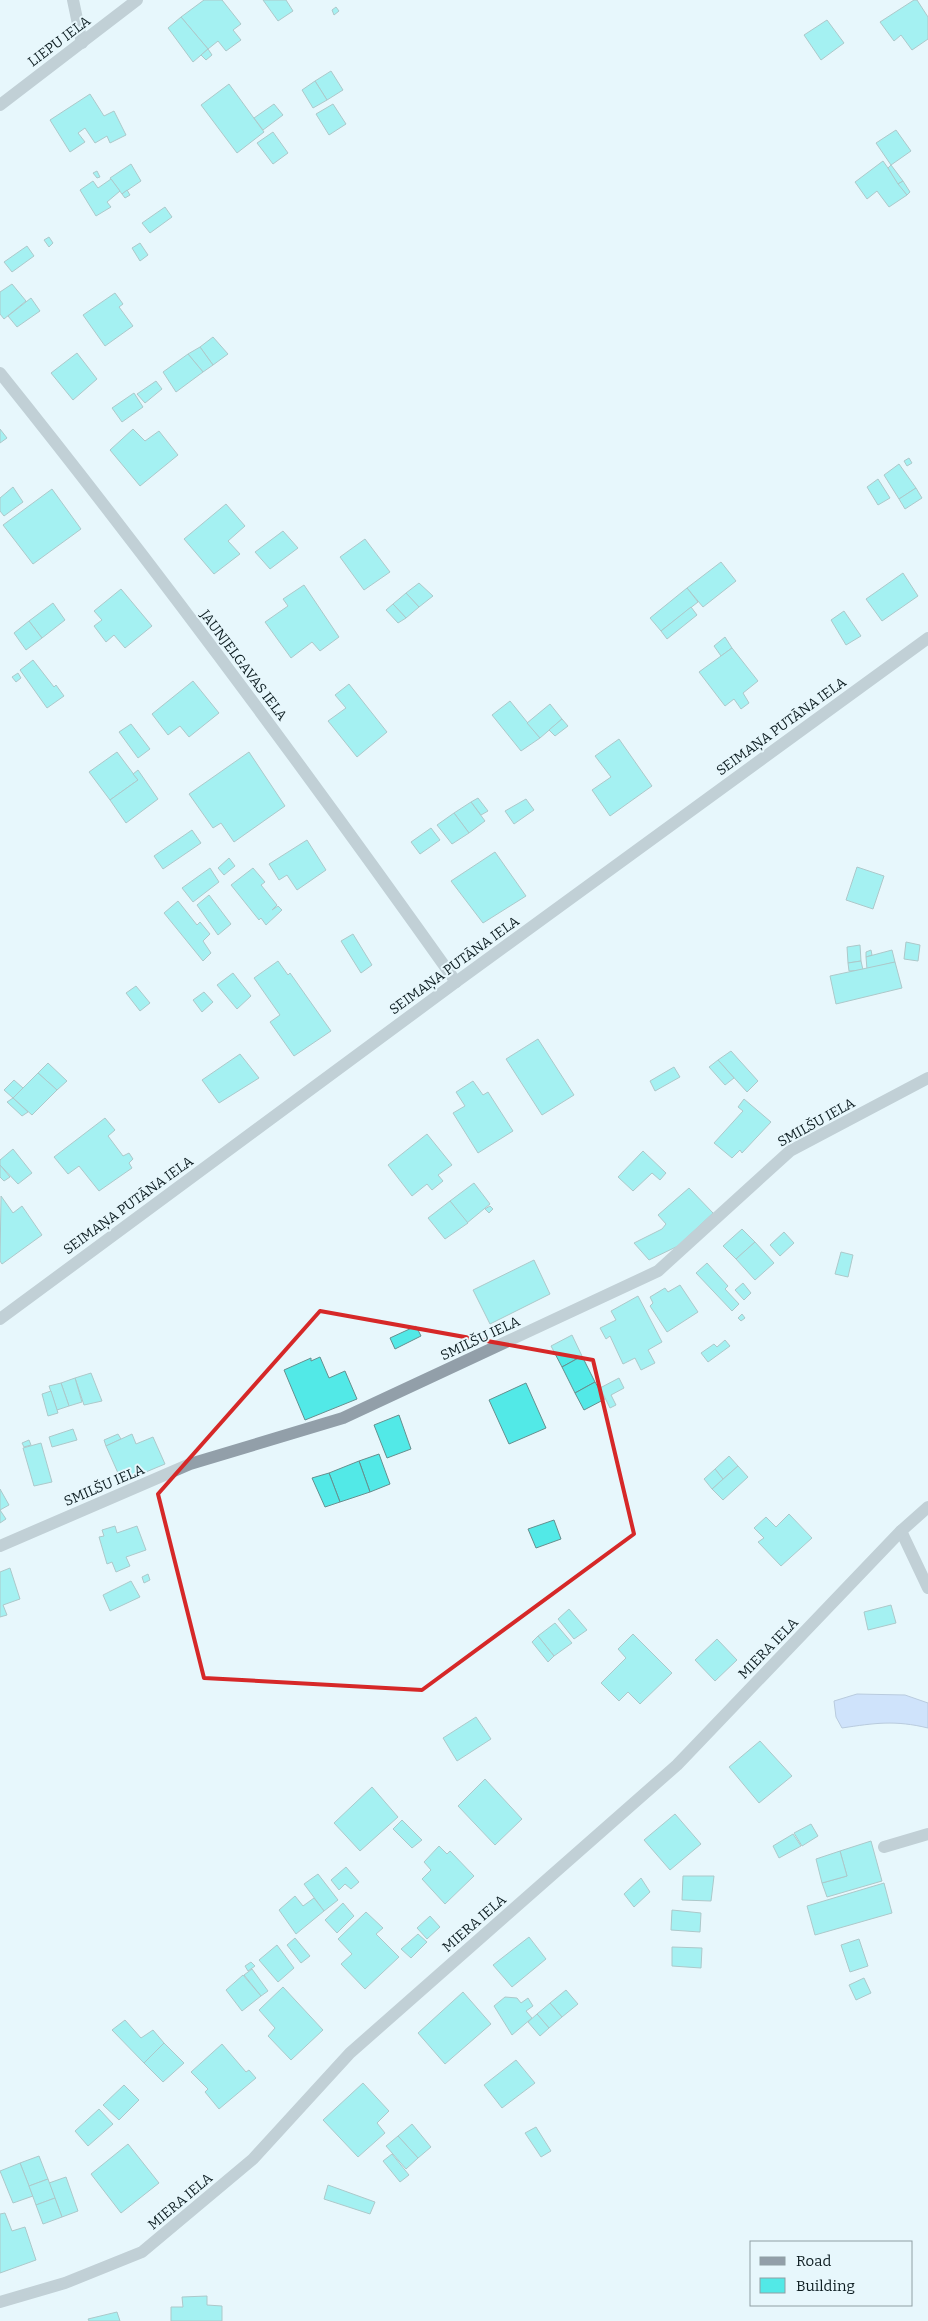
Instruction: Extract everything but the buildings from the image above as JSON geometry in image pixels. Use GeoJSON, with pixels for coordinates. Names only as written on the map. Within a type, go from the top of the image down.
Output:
{"type":"FeatureCollection","features":[{"type":"Feature","properties":{"kind":"street"},"geometry":{"type":"LineString","coordinates":[[73,0],[82,43]]}},
{"type":"Feature","properties":{"kind":"street","name":"LIEPU IELA"},"geometry":{"type":"LineString","coordinates":[[0,105],[137,0]]}},
{"type":"Feature","properties":{"kind":"street","name":"JAUNJELGAVAS IELA"},"geometry":{"type":"LineString","coordinates":[[0,373],[121,525],[325,797],[456,982]]}},
{"type":"Feature","properties":{"kind":"street","name":"SEIMAŅA PUTĀNA IELA"},"geometry":{"type":"LineString","coordinates":[[0,1319],[456,982],[928,638]]}},
{"type":"Feature","properties":{"kind":"street","name":"SMILŠU IELA"},"geometry":{"type":"LineString","coordinates":[[0,1546],[190,1464],[343,1418],[658,1271],[790,1151],[928,1078]]}},
{"type":"Feature","properties":{"kind":"street","name":"MIERA IELA"},"geometry":{"type":"LineString","coordinates":[[0,2302],[65,2283],[142,2252],[254,2159],[350,2053],[677,1765],[901,1531],[928,1507]]}},
{"type":"Feature","properties":{"kind":"street"},"geometry":{"type":"LineString","coordinates":[[901,1531],[928,1588]]}},
{"type":"Feature","properties":{"kind":"street"},"geometry":{"type":"LineString","coordinates":[[884,1847],[928,1834]]}},
{"type":"Feature","properties":{"kind":"highlighted area"},"geometry":{"type":"Polygon","coordinates":[[[320,1311],[593,1360],[634,1534],[422,1690],[204,1678],[158,1494],[320,1311]]]}},
{"type":"Feature","properties":{"kind":"water"},"geometry":{"type":"Polygon","coordinates":[[[857,1694],[905,1695],[928,1703],[928,1728],[885,1723],[842,1728],[836,1717],[834,1701],[857,1694]]]}}]}
